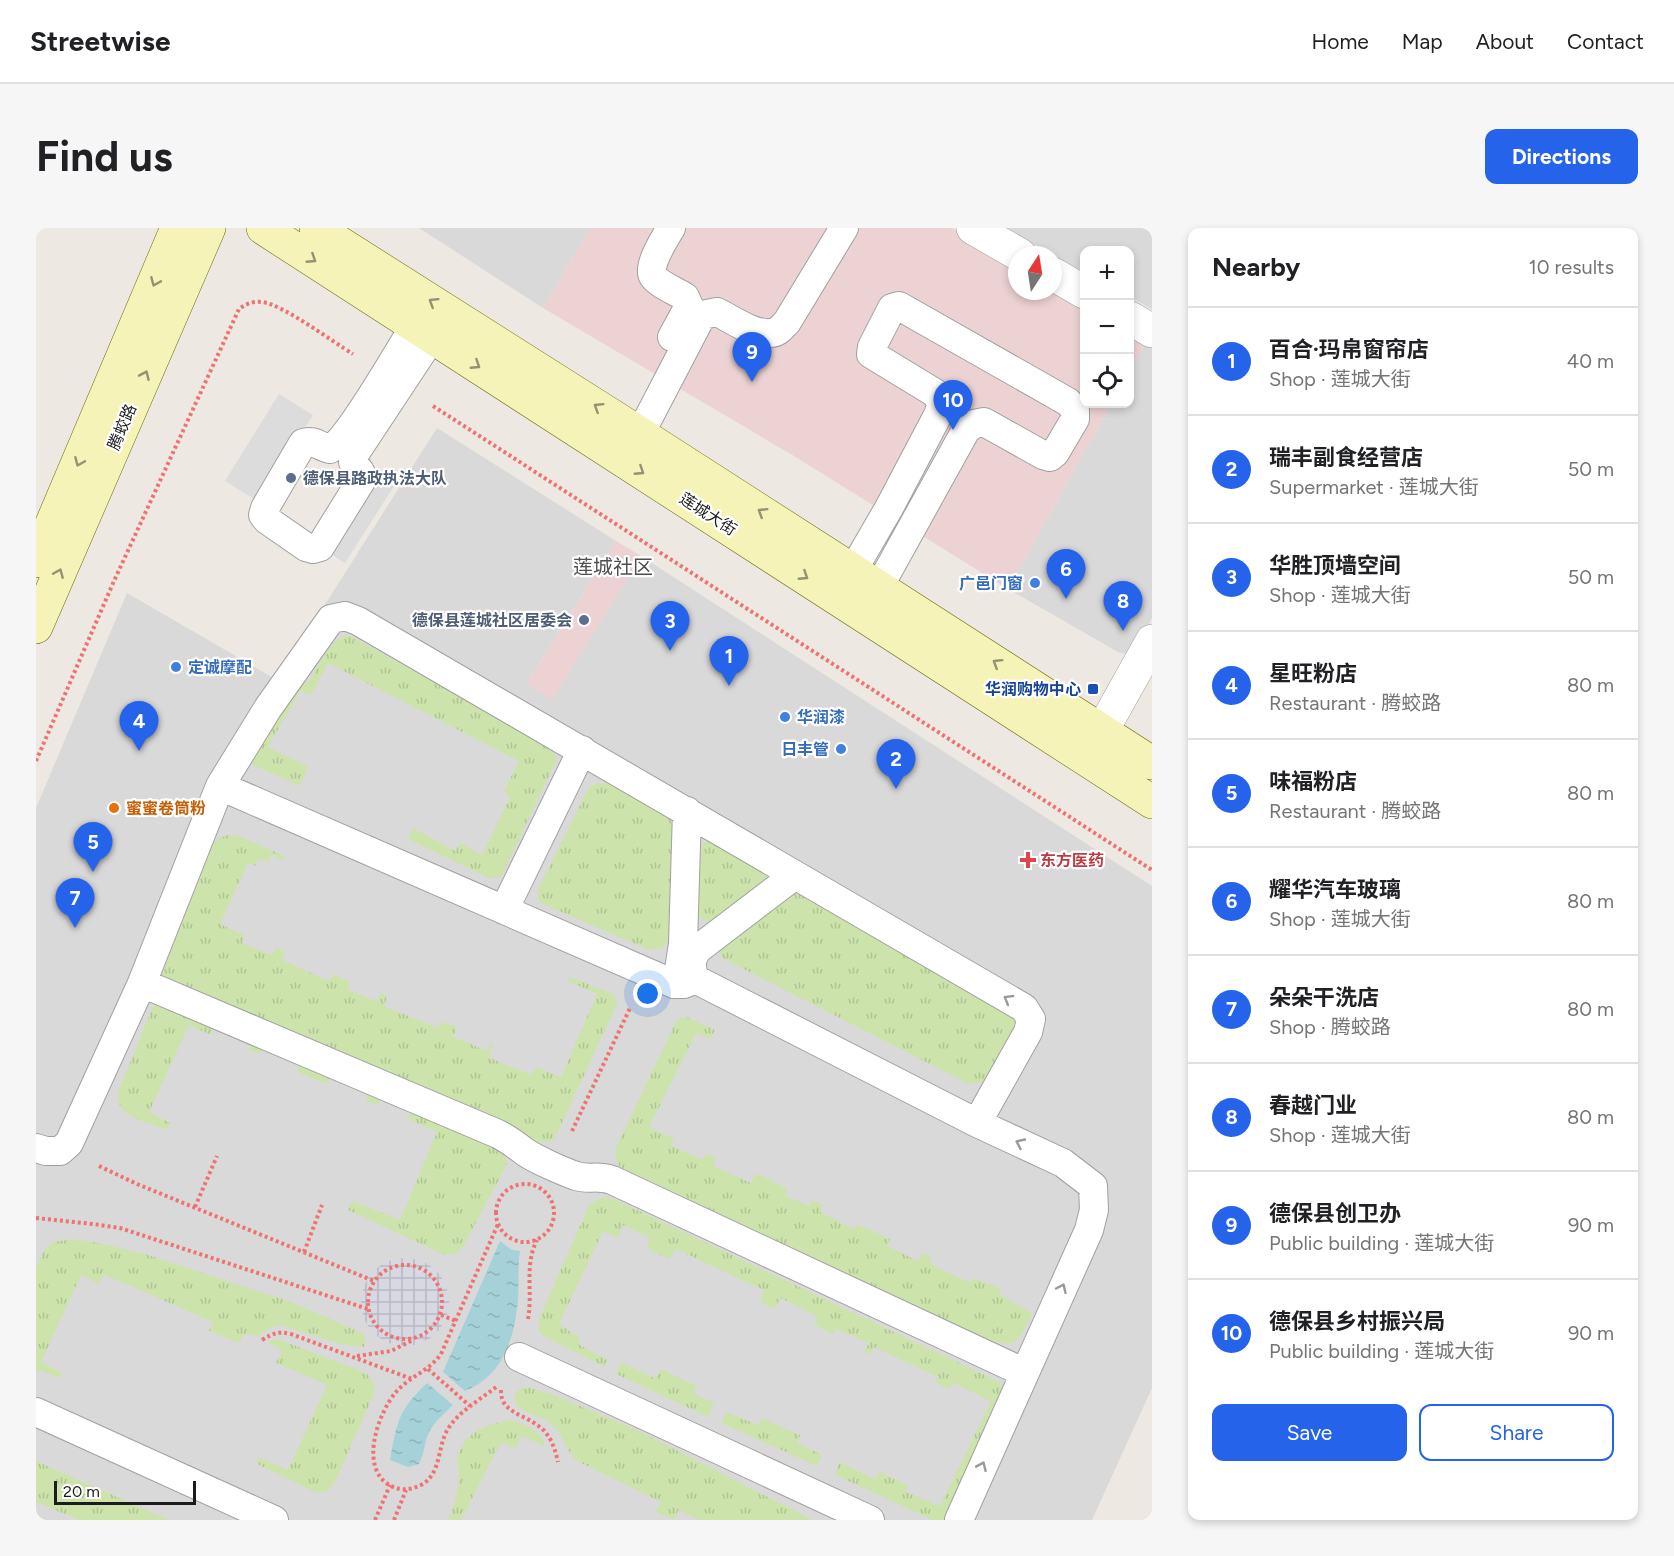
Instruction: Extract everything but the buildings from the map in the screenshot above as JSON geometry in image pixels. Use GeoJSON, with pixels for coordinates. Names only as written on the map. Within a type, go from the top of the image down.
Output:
{"type":"FeatureCollection","features":[{"type":"Feature","properties":{"kind":"main road","name":"腾蛟路"},"geometry":{"type":"LineString","coordinates":[[36,561],[177,228]]}},
{"type":"Feature","properties":{"kind":"main road","name":"腾蛟路"},"geometry":{"type":"LineString","coordinates":[[36,627],[209,228]]}},
{"type":"Feature","properties":{"kind":"main road","name":"莲城大街"},"geometry":{"type":"LineString","coordinates":[[263,228],[1152,802]]}},
{"type":"Feature","properties":{"kind":"main road","name":"莲城大街"},"geometry":{"type":"LineString","coordinates":[[316,228],[1152,763]]}},
{"type":"Feature","properties":{"kind":"street"},"geometry":{"type":"LineString","coordinates":[[973,228],[1008,248]]}},
{"type":"Feature","properties":{"kind":"street"},"geometry":{"type":"LineString","coordinates":[[1062,279],[1080,290]]}},
{"type":"Feature","properties":{"kind":"street"},"geometry":{"type":"LineString","coordinates":[[1134,320],[1152,331]]}},
{"type":"Feature","properties":{"kind":"street"},"geometry":{"type":"LineString","coordinates":[[1102,729],[1152,641]]}},
{"type":"Feature","properties":{"kind":"lane"},"geometry":{"type":"LineString","coordinates":[[632,429],[688,306],[685,297],[654,278],[651,271],[653,262],[671,228]]}},
{"type":"Feature","properties":{"kind":"lane"},"geometry":{"type":"LineString","coordinates":[[632,429],[702,315],[717,312],[752,330],[771,334],[780,331],[844,228]]}},
{"type":"Feature","properties":{"kind":"lane"},"geometry":{"type":"LineString","coordinates":[[899,306],[1068,402],[1075,410],[1076,418],[1055,453],[1050,457],[984,422],[974,424],[966,430],[866,579],[889,508],[939,413],[941,402],[935,393],[871,354],[872,347],[892,308],[899,306]]}},
{"type":"Feature","properties":{"kind":"lane"},"geometry":{"type":"LineString","coordinates":[[392,379],[354,455],[353,462],[363,476],[361,481],[320,547],[313,549],[306,547],[267,520],[263,516],[265,508],[303,443],[309,441],[330,449],[337,446],[392,379],[424,331]]}},
{"type":"Feature","properties":{"kind":"lane"},"geometry":{"type":"LineString","coordinates":[[36,1148],[60,1151],[69,1143],[142,983],[220,786],[268,708],[331,619],[345,616],[358,621],[582,750],[1024,1008],[1030,1019],[1028,1032],[977,1123]]}},
{"type":"Feature","properties":{"kind":"lane"},"geometry":{"type":"LineString","coordinates":[[504,910],[582,750]]}},
{"type":"Feature","properties":{"kind":"lane"},"geometry":{"type":"LineString","coordinates":[[220,786],[647,972],[684,982],[1063,1163],[1094,1186],[1094,1210],[1089,1230],[1023,1372],[959,1520]]}},
{"type":"Feature","properties":{"kind":"lane"},"geometry":{"type":"LineString","coordinates":[[684,982],[679,969],[683,945],[687,812]]}},
{"type":"Feature","properties":{"kind":"lane"},"geometry":{"type":"LineString","coordinates":[[684,982],[693,956],[698,949],[795,875]]}},
{"type":"Feature","properties":{"kind":"lane"},"geometry":{"type":"LineString","coordinates":[[142,983],[498,1134],[513,1142],[526,1153],[582,1178],[601,1176],[612,1180],[1023,1372]]}},
{"type":"Feature","properties":{"kind":"lane"},"geometry":{"type":"LineString","coordinates":[[515,1364],[870,1520]]}},
{"type":"Feature","properties":{"kind":"lane"},"geometry":{"type":"LineString","coordinates":[[36,1412],[274,1520]]}},
{"type":"Feature","properties":{"kind":"path"},"geometry":{"type":"LineString","coordinates":[[36,761],[114,581],[239,309],[248,303],[261,302],[276,306],[392,379],[1152,870]]}},
{"type":"Feature","properties":{"kind":"path"},"geometry":{"type":"LineString","coordinates":[[556,1166],[647,972]]}},
{"type":"Feature","properties":{"kind":"path"},"geometry":{"type":"LineString","coordinates":[[69,1143],[78,1156],[137,1184],[374,1281]]}},
{"type":"Feature","properties":{"kind":"path"},"geometry":{"type":"LineString","coordinates":[[195,1207],[217,1156]]}},
{"type":"Feature","properties":{"kind":"path"},"geometry":{"type":"LineString","coordinates":[[537,1240],[519,1241],[503,1232],[498,1224],[497,1204],[509,1189],[518,1186],[537,1187],[545,1193],[553,1209],[550,1227],[537,1240],[531,1251],[529,1314],[515,1364],[501,1387],[501,1397],[504,1406],[542,1430],[555,1448],[558,1462]]}},
{"type":"Feature","properties":{"kind":"path"},"geometry":{"type":"LineString","coordinates":[[304,1252],[322,1205]]}},
{"type":"Feature","properties":{"kind":"path"},"geometry":{"type":"LineString","coordinates":[[36,1218],[120,1228],[368,1309]]}},
{"type":"Feature","properties":{"kind":"path"},"geometry":{"type":"LineString","coordinates":[[498,1224],[441,1354],[428,1369],[397,1392],[385,1408],[374,1442],[373,1459],[376,1472],[390,1485],[406,1490],[423,1484],[432,1476],[438,1462],[443,1438],[449,1427],[470,1406],[484,1397],[515,1364]]}},
{"type":"Feature","properties":{"kind":"path"},"geometry":{"type":"LineString","coordinates":[[357,1356],[391,1351],[416,1338],[431,1329],[441,1315],[443,1302],[441,1290],[427,1271],[416,1266],[404,1265],[391,1268],[380,1274],[374,1281],[368,1296],[368,1309],[372,1320],[392,1337],[403,1340],[416,1338]]}},
{"type":"Feature","properties":{"kind":"path"},"geometry":{"type":"LineString","coordinates":[[441,1315],[456,1321]]}},
{"type":"Feature","properties":{"kind":"path"},"geometry":{"type":"LineString","coordinates":[[262,1340],[272,1333],[281,1331],[357,1356],[412,1379]]}},
{"type":"Feature","properties":{"kind":"path"},"geometry":{"type":"LineString","coordinates":[[428,1369],[470,1406]]}},
{"type":"Feature","properties":{"kind":"path"},"geometry":{"type":"LineString","coordinates":[[375,1520],[390,1485]]}},
{"type":"Feature","properties":{"kind":"path"},"geometry":{"type":"LineString","coordinates":[[394,1520],[406,1490]]}},
{"type":"Feature","properties":{"kind":"shaded area"},"geometry":{"type":"Polygon","coordinates":[[[419,228],[590,228],[543,308],[419,228]]]}},
{"type":"Feature","properties":{"kind":"shaded area"},"geometry":{"type":"Polygon","coordinates":[[[590,228],[952,228],[1008,262],[1008,300],[1062,300],[1062,296],[1080,305],[1080,408],[1109,408],[1008,589],[794,456],[543,308],[590,228]]]}},
{"type":"Feature","properties":{"kind":"shaded area"},"geometry":{"type":"Polygon","coordinates":[[[1004,228],[1152,228],[1152,309],[1134,299],[1134,246],[1080,246],[1080,270],[1062,260],[1062,246],[1037,246],[1004,228]]]}},
{"type":"Feature","properties":{"kind":"shaded area"},"geometry":{"type":"Polygon","coordinates":[[[1134,336],[1145,343],[1134,364],[1134,336]]]}},
{"type":"Feature","properties":{"kind":"shaded area"},"geometry":{"type":"Polygon","coordinates":[[[1145,343],[1152,347],[1152,618],[1133,652],[1126,654],[1118,652],[1008,589],[1109,408],[1134,408],[1134,364],[1145,343]]]}},
{"type":"Feature","properties":{"kind":"shaded area"},"geometry":{"type":"Polygon","coordinates":[[[279,394],[313,415],[259,502],[225,481],[279,394]]]}},
{"type":"Feature","properties":{"kind":"shaded area"},"geometry":{"type":"Polygon","coordinates":[[[437,428],[616,541],[527,683],[552,699],[641,556],[1152,886],[1152,1388],[1092,1520],[36,1520],[36,808],[127,593],[277,680],[437,428]]]}},
{"type":"Feature","properties":{"kind":"shaded area"},"geometry":{"type":"Polygon","coordinates":[[[376,471],[396,483],[345,563],[325,550],[376,471]]]}},
{"type":"Feature","properties":{"kind":"shaded area","name":"德保县莲城社区居委会"},"geometry":{"type":"Polygon","coordinates":[[[616,541],[641,556],[552,700],[527,683],[616,541]]]}},
{"type":"Feature","properties":{"kind":"shaded area"},"geometry":{"type":"Polygon","coordinates":[[[396,1258],[414,1258],[430,1265],[442,1277],[449,1293],[449,1311],[442,1327],[430,1339],[414,1346],[396,1346],[380,1339],[368,1327],[361,1311],[361,1293],[368,1277],[380,1265],[396,1258]]]}},
{"type":"Feature","properties":{"kind":"green space"},"geometry":{"type":"Polygon","coordinates":[[[349,635],[547,745],[554,753],[557,759],[501,877],[489,878],[408,839],[413,828],[455,851],[460,843],[482,855],[510,797],[504,791],[519,761],[328,663],[311,695],[300,691],[268,747],[308,767],[300,786],[253,765],[251,761],[288,688],[309,681],[330,647],[349,635]]]}},
{"type":"Feature","properties":{"kind":"green space"},"geometry":{"type":"Polygon","coordinates":[[[598,783],[608,783],[673,819],[669,940],[662,948],[649,950],[541,903],[538,899],[538,889],[589,787],[598,783]]]}},
{"type":"Feature","properties":{"kind":"green space"},"geometry":{"type":"Polygon","coordinates":[[[228,835],[239,836],[284,856],[284,861],[271,855],[268,862],[258,859],[255,866],[248,863],[220,924],[244,935],[242,943],[272,955],[276,948],[285,952],[282,960],[329,981],[333,974],[350,982],[348,990],[377,1001],[381,993],[387,997],[384,1006],[438,1028],[441,1022],[457,1027],[453,1037],[487,1051],[491,1043],[493,1045],[488,1057],[531,1075],[536,1067],[561,1077],[597,994],[568,981],[570,977],[611,993],[618,1002],[554,1140],[544,1142],[529,1139],[165,979],[160,969],[212,845],[218,839],[228,835]]]}},
{"type":"Feature","properties":{"kind":"green space"},"geometry":{"type":"Polygon","coordinates":[[[707,841],[714,842],[772,876],[715,924],[700,918],[697,910],[702,844],[707,841]]]}},
{"type":"Feature","properties":{"kind":"green space"},"geometry":{"type":"Polygon","coordinates":[[[795,891],[1010,1012],[1015,1020],[1015,1028],[984,1082],[969,1084],[724,959],[719,953],[720,946],[795,891]]]}},
{"type":"Feature","properties":{"kind":"green space"},"geometry":{"type":"Polygon","coordinates":[[[160,1004],[491,1140],[505,1155],[507,1164],[463,1247],[456,1253],[445,1255],[348,1210],[352,1201],[400,1220],[437,1132],[408,1119],[412,1112],[381,1099],[379,1105],[366,1101],[368,1094],[331,1078],[327,1084],[297,1072],[299,1064],[263,1047],[259,1054],[248,1049],[250,1043],[213,1028],[211,1035],[189,1025],[149,1112],[170,1123],[167,1130],[134,1118],[127,1113],[118,1101],[118,1092],[153,1006],[160,1004]]]}},
{"type":"Feature","properties":{"kind":"green space"},"geometry":{"type":"Polygon","coordinates":[[[687,1017],[715,1030],[710,1039],[696,1033],[649,1127],[674,1139],[671,1146],[703,1160],[705,1154],[716,1158],[713,1166],[751,1183],[756,1173],[787,1189],[785,1196],[810,1206],[812,1200],[823,1205],[820,1212],[854,1229],[857,1224],[890,1239],[887,1246],[918,1261],[922,1253],[931,1257],[930,1264],[970,1283],[974,1278],[1001,1289],[1000,1295],[1032,1313],[1021,1336],[1011,1343],[986,1339],[620,1167],[615,1157],[616,1147],[675,1024],[680,1018],[687,1017]]]}},
{"type":"Feature","properties":{"kind":"green space"},"geometry":{"type":"Polygon","coordinates":[[[603,1197],[614,1199],[999,1382],[1003,1389],[946,1520],[933,1520],[835,1475],[839,1462],[876,1479],[879,1471],[908,1486],[906,1492],[940,1506],[991,1401],[953,1383],[948,1389],[935,1382],[938,1377],[874,1347],[871,1354],[864,1352],[869,1343],[835,1329],[834,1335],[814,1324],[818,1317],[781,1298],[774,1309],[760,1301],[763,1290],[676,1249],[669,1259],[647,1248],[650,1238],[623,1225],[618,1238],[603,1231],[559,1324],[580,1338],[578,1344],[607,1360],[605,1367],[543,1336],[539,1332],[539,1319],[589,1205],[603,1197]]]}},
{"type":"Feature","properties":{"kind":"green space"},"geometry":{"type":"Polygon","coordinates":[[[73,1239],[148,1255],[291,1302],[362,1333],[366,1341],[364,1347],[341,1344],[279,1325],[269,1328],[259,1336],[244,1334],[239,1343],[209,1331],[213,1322],[103,1274],[99,1284],[81,1275],[41,1362],[62,1373],[60,1378],[36,1369],[36,1269],[44,1250],[53,1242],[73,1239]]]}},
{"type":"Feature","properties":{"kind":"green space"},"geometry":{"type":"Polygon","coordinates":[[[278,1339],[366,1373],[373,1382],[375,1391],[336,1480],[330,1488],[323,1492],[317,1493],[257,1464],[258,1457],[288,1470],[327,1385],[276,1363],[282,1350],[268,1343],[278,1339]]]}},
{"type":"Feature","properties":{"kind":"green space"},"geometry":{"type":"Polygon","coordinates":[[[621,1362],[656,1379],[660,1369],[697,1386],[693,1393],[714,1403],[708,1417],[616,1374],[621,1362]]]}},
{"type":"Feature","properties":{"kind":"green space"},"geometry":{"type":"Polygon","coordinates":[[[527,1387],[551,1394],[635,1429],[813,1520],[699,1520],[678,1510],[674,1520],[656,1512],[661,1502],[577,1461],[553,1426],[517,1405],[514,1400],[516,1394],[519,1389],[527,1387]]]}},
{"type":"Feature","properties":{"kind":"green space"},"geometry":{"type":"Polygon","coordinates":[[[726,1412],[758,1425],[762,1418],[800,1435],[797,1443],[822,1455],[817,1466],[721,1423],[726,1412]]]}},
{"type":"Feature","properties":{"kind":"green space"},"geometry":{"type":"Polygon","coordinates":[[[510,1420],[532,1429],[541,1437],[546,1447],[522,1436],[515,1449],[501,1442],[461,1520],[448,1520],[457,1492],[459,1474],[457,1457],[466,1440],[479,1430],[510,1420]]]}},
{"type":"Feature","properties":{"kind":"green space"},"geometry":{"type":"Polygon","coordinates":[[[36,1461],[169,1520],[79,1520],[36,1502],[36,1461]]]}},
{"type":"Feature","properties":{"kind":"water"},"geometry":{"type":"Polygon","coordinates":[[[500,1241],[512,1250],[520,1251],[518,1301],[512,1334],[503,1358],[496,1368],[477,1385],[465,1391],[443,1372],[500,1241]]]}},
{"type":"Feature","properties":{"kind":"water"},"geometry":{"type":"Polygon","coordinates":[[[427,1383],[453,1405],[430,1430],[419,1464],[408,1467],[390,1460],[397,1426],[404,1409],[427,1383]]]}},
{"type":"Feature","properties":{"kind":"place","name":"德保县创卫办"},"geometry":{"type":"Point","coordinates":[752,382]}},
{"type":"Feature","properties":{"kind":"place","name":"德保县乡村振兴局"},"geometry":{"type":"Point","coordinates":[953,430]}},
{"type":"Feature","properties":{"kind":"place","name":"德保县路政执法大队"},"geometry":{"type":"Point","coordinates":[291,478]}},
{"type":"Feature","properties":{"kind":"place","name":"广邑门窗"},"geometry":{"type":"Point","coordinates":[1035,583]}},
{"type":"Feature","properties":{"kind":"place","name":"耀华汽车玻璃"},"geometry":{"type":"Point","coordinates":[1066,599]}},
{"type":"Feature","properties":{"kind":"place","name":"德保县莲城社区居委会"},"geometry":{"type":"Point","coordinates":[584,620]}},
{"type":"Feature","properties":{"kind":"place","name":"春越门业"},"geometry":{"type":"Point","coordinates":[1123,631]}},
{"type":"Feature","properties":{"kind":"place","name":"华胜顶墙空间"},"geometry":{"type":"Point","coordinates":[670,651]}},
{"type":"Feature","properties":{"kind":"place","name":"定诚摩配"},"geometry":{"type":"Point","coordinates":[176,667]}},
{"type":"Feature","properties":{"kind":"place","name":"百合·玛帛窗帘店"},"geometry":{"type":"Point","coordinates":[729,686]}},
{"type":"Feature","properties":{"kind":"place","name":"华润购物中心"},"geometry":{"type":"Point","coordinates":[1093,689]}},
{"type":"Feature","properties":{"kind":"place","name":"华润漆"},"geometry":{"type":"Point","coordinates":[785,717]}},
{"type":"Feature","properties":{"kind":"place","name":"日丰管"},"geometry":{"type":"Point","coordinates":[841,749]}},
{"type":"Feature","properties":{"kind":"place","name":"星旺粉店"},"geometry":{"type":"Point","coordinates":[139,751]}},
{"type":"Feature","properties":{"kind":"place","name":"瑞丰副食经营店"},"geometry":{"type":"Point","coordinates":[896,789]}},
{"type":"Feature","properties":{"kind":"place","name":"蜜蜜卷筒粉"},"geometry":{"type":"Point","coordinates":[114,808]}},
{"type":"Feature","properties":{"kind":"place","name":"东方医药"},"geometry":{"type":"Point","coordinates":[1028,860]}},
{"type":"Feature","properties":{"kind":"place","name":"味福粉店"},"geometry":{"type":"Point","coordinates":[93,872]}},
{"type":"Feature","properties":{"kind":"place","name":"朵朵干洗店"},"geometry":{"type":"Point","coordinates":[75,928]}},
{"type":"Feature","properties":{"kind":"district","name":"莲城社区"},"geometry":{"type":"Point","coordinates":[613,567]}}]}
